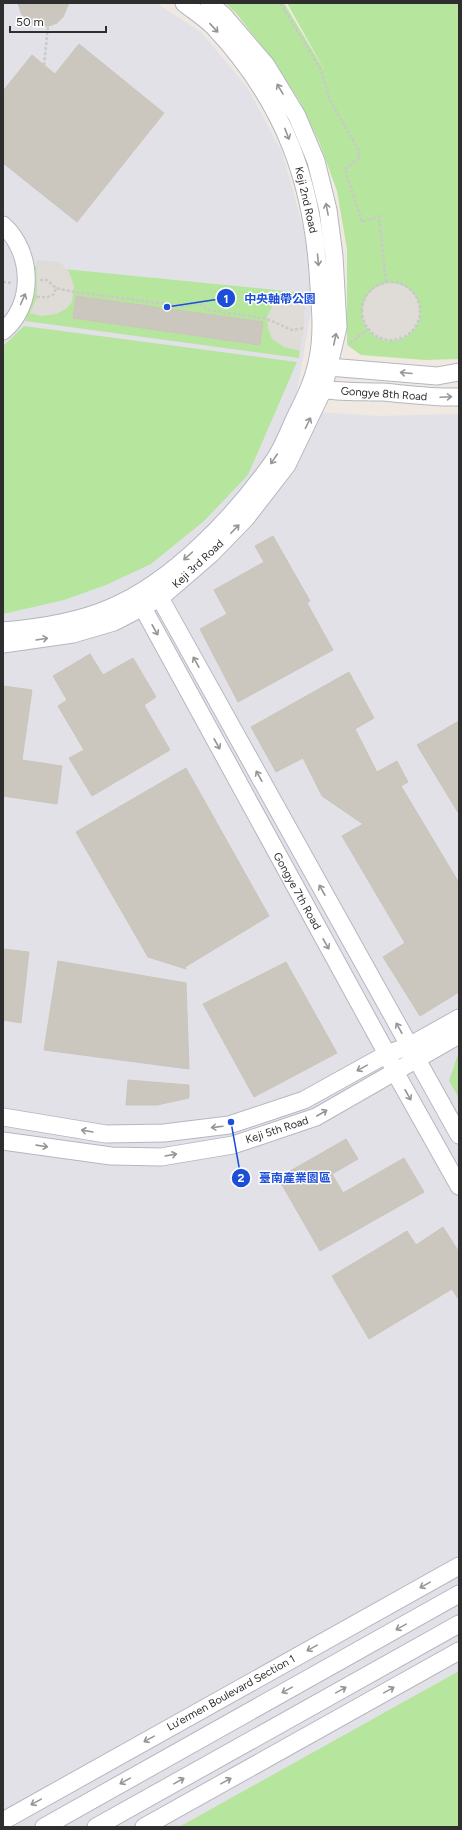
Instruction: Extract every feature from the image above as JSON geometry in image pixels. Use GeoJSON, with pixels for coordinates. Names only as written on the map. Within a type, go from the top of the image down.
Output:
{"type":"FeatureCollection","features":[{"type":"Feature","properties":{"kind":"street","name":"Keji 2nd Road"},"geometry":{"type":"LineString","coordinates":[[184,3],[212,25],[251,72],[283,124],[302,172],[312,218],[318,257],[324,364]]}},
{"type":"Feature","properties":{"kind":"street","name":"Keji 2nd Road"},"geometry":{"type":"LineString","coordinates":[[209,3],[224,16],[266,65],[297,116],[316,161],[328,210],[334,256],[338,327],[317,388]]}},
{"type":"Feature","properties":{"kind":"street"},"geometry":{"type":"LineString","coordinates":[[3,225],[13,234],[26,264],[27,291],[12,323],[3,331]]}},
{"type":"Feature","properties":{"kind":"street","name":"Gongye 8th Road"},"geometry":{"type":"LineString","coordinates":[[324,364],[437,376],[459,372]]}},
{"type":"Feature","properties":{"kind":"street","name":"Gongye 8th Road"},"geometry":{"type":"LineString","coordinates":[[317,388],[382,392],[441,398],[459,396]]}},
{"type":"Feature","properties":{"kind":"street","name":"Keji 3rd Road"},"geometry":{"type":"LineString","coordinates":[[3,644],[73,634],[114,622],[139,601],[156,582],[197,548],[236,509],[276,458],[317,388]]}},
{"type":"Feature","properties":{"kind":"street","name":"Keji 3rd Road"},"geometry":{"type":"LineString","coordinates":[[3,631],[69,621],[139,601],[160,598],[211,554],[246,518],[287,465],[317,388]]}},
{"type":"Feature","properties":{"kind":"street","name":"Gongye 7th Road"},"geometry":{"type":"LineString","coordinates":[[156,582],[160,598],[459,1135]]}},
{"type":"Feature","properties":{"kind":"street","name":"Gongye 7th Road"},"geometry":{"type":"LineString","coordinates":[[139,601],[388,1054],[395,1072],[459,1186]]}},
{"type":"Feature","properties":{"kind":"street","name":"Keji 5th Road"},"geometry":{"type":"LineString","coordinates":[[3,1141],[111,1156],[161,1157],[233,1145],[316,1117],[395,1072],[413,1053],[459,1018]]}},
{"type":"Feature","properties":{"kind":"street","name":"Keji 5th Road"},"geometry":{"type":"LineString","coordinates":[[3,1117],[106,1134],[164,1133],[229,1125],[304,1100],[388,1054],[413,1053],[459,1036]]}},
{"type":"Feature","properties":{"kind":"street","name":"Lu’ermen Boulevard Section 1"},"geometry":{"type":"LineString","coordinates":[[3,1821],[459,1566]]}},
{"type":"Feature","properties":{"kind":"street"},"geometry":{"type":"LineString","coordinates":[[44,1827],[459,1594]]}},
{"type":"Feature","properties":{"kind":"street"},"geometry":{"type":"LineString","coordinates":[[96,1827],[459,1624]]}},
{"type":"Feature","properties":{"kind":"street"},"geometry":{"type":"LineString","coordinates":[[144,1827],[459,1651]]}},
{"type":"Feature","properties":{"kind":"path"},"geometry":{"type":"LineString","coordinates":[[280,3],[320,68],[330,100],[358,149],[359,158],[345,169],[362,222],[379,216],[386,283]]}},
{"type":"Feature","properties":{"kind":"path"},"geometry":{"type":"LineString","coordinates":[[44,65],[48,26]]}},
{"type":"Feature","properties":{"kind":"path"},"geometry":{"type":"LineString","coordinates":[[37,280],[47,280],[56,288],[183,306],[199,303],[209,310],[267,319],[292,330],[304,328]]}},
{"type":"Feature","properties":{"kind":"path"},"geometry":{"type":"LineString","coordinates":[[386,283],[404,285],[412,291],[417,298],[420,307],[420,317],[417,326],[411,333],[394,341],[384,340],[375,336],[368,329],[363,320],[362,310],[364,301],[369,292],[377,286],[386,283]]}},
{"type":"Feature","properties":{"kind":"path"},"geometry":{"type":"LineString","coordinates":[[37,297],[48,297],[54,294],[56,288]]}},
{"type":"Feature","properties":{"kind":"path"},"geometry":{"type":"LineString","coordinates":[[350,343],[368,329]]}},
{"type":"Feature","properties":{"kind":"shaded area"},"geometry":{"type":"Polygon","coordinates":[[[3,3],[156,3],[201,32],[247,87],[282,152],[305,235],[312,304],[297,393],[318,412],[378,416],[459,414],[459,1827],[3,1827],[3,3]]]}},
{"type":"Feature","properties":{"kind":"shaded area"},"geometry":{"type":"Polygon","coordinates":[[[36,260],[55,261],[63,265],[69,272],[74,286],[72,302],[66,309],[56,314],[42,316],[30,313],[37,297],[36,260]]]}},
{"type":"Feature","properties":{"kind":"shaded area"},"geometry":{"type":"Polygon","coordinates":[[[391,283],[402,285],[415,296],[418,301],[420,312],[418,323],[407,336],[402,339],[391,341],[380,339],[367,328],[364,323],[362,312],[364,301],[375,288],[380,285],[391,283]]]}},
{"type":"Feature","properties":{"kind":"shaded area"},"geometry":{"type":"Polygon","coordinates":[[[305,291],[304,328],[300,351],[284,347],[272,339],[268,328],[267,317],[272,307],[282,297],[305,291]]]}},
{"type":"Feature","properties":{"kind":"green space"},"geometry":{"type":"Polygon","coordinates":[[[225,3],[284,3],[326,73],[287,3],[459,3],[459,359],[425,360],[361,355],[347,345],[347,249],[337,191],[320,144],[299,100],[268,54],[236,13],[225,3]]]}},
{"type":"Feature","properties":{"kind":"green space"},"geometry":{"type":"Polygon","coordinates":[[[34,266],[306,293],[299,358],[25,321],[35,293],[34,266]]]}},
{"type":"Feature","properties":{"kind":"green space"},"geometry":{"type":"Polygon","coordinates":[[[24,326],[297,362],[248,475],[204,521],[151,564],[106,585],[64,600],[3,614],[3,346],[24,326]]]}},
{"type":"Feature","properties":{"kind":"green space"},"geometry":{"type":"Polygon","coordinates":[[[459,1054],[459,1098],[449,1081],[459,1054]]]}},
{"type":"Feature","properties":{"kind":"green space"},"geometry":{"type":"Polygon","coordinates":[[[459,1671],[459,1827],[179,1827],[459,1671]]]}},
{"type":"Feature","properties":{"kind":"building"},"geometry":{"type":"Polygon","coordinates":[[[18,3],[69,3],[63,17],[57,23],[49,26],[41,26],[26,20],[21,13],[18,3]]]}},
{"type":"Feature","properties":{"kind":"building"},"geometry":{"type":"Polygon","coordinates":[[[79,44],[164,113],[77,222],[3,163],[3,91],[32,55],[55,74],[79,44]]]}},
{"type":"Feature","properties":{"kind":"building"},"geometry":{"type":"Polygon","coordinates":[[[76,296],[263,322],[260,345],[73,318],[76,296]]]}},
{"type":"Feature","properties":{"kind":"building"},"geometry":{"type":"Polygon","coordinates":[[[273,536],[310,601],[307,603],[333,650],[238,702],[200,629],[227,614],[214,590],[264,562],[255,546],[273,536]]]}},
{"type":"Feature","properties":{"kind":"building"},"geometry":{"type":"Polygon","coordinates":[[[90,654],[103,675],[133,658],[156,697],[144,705],[170,750],[92,796],[69,758],[84,750],[58,706],[67,700],[53,676],[90,654]]]}},
{"type":"Feature","properties":{"kind":"building"},"geometry":{"type":"Polygon","coordinates":[[[349,672],[374,718],[355,729],[377,772],[397,761],[408,782],[401,786],[459,883],[459,992],[420,1016],[383,957],[405,943],[342,836],[363,824],[322,796],[303,758],[276,772],[251,727],[349,672]]]}},
{"type":"Feature","properties":{"kind":"building"},"geometry":{"type":"Polygon","coordinates":[[[3,686],[32,690],[22,760],[62,766],[57,804],[3,796],[3,686]]]}},
{"type":"Feature","properties":{"kind":"building"},"geometry":{"type":"Polygon","coordinates":[[[459,721],[459,814],[417,745],[459,721]]]}},
{"type":"Feature","properties":{"kind":"building"},"geometry":{"type":"Polygon","coordinates":[[[186,768],[269,916],[185,967],[186,969],[148,957],[76,832],[186,768]]]}},
{"type":"Feature","properties":{"kind":"building"},"geometry":{"type":"Polygon","coordinates":[[[3,949],[29,952],[21,1023],[3,1020],[3,949]]]}},
{"type":"Feature","properties":{"kind":"building"},"geometry":{"type":"Polygon","coordinates":[[[58,961],[186,983],[189,1069],[44,1050],[58,961]]]}},
{"type":"Feature","properties":{"kind":"building"},"geometry":{"type":"Polygon","coordinates":[[[286,962],[337,1053],[254,1097],[203,1004],[286,962]]]}},
{"type":"Feature","properties":{"kind":"building"},"geometry":{"type":"Polygon","coordinates":[[[128,1080],[189,1085],[189,1098],[157,1105],[126,1105],[128,1080]]]}},
{"type":"Feature","properties":{"kind":"building"},"geometry":{"type":"Polygon","coordinates":[[[346,1139],[358,1159],[332,1174],[343,1193],[404,1158],[424,1192],[320,1251],[278,1178],[346,1139]]]}},
{"type":"Feature","properties":{"kind":"building"},"geometry":{"type":"Polygon","coordinates":[[[443,1227],[459,1252],[459,1300],[452,1289],[369,1339],[332,1276],[407,1231],[416,1245],[443,1227]]]}},
{"type":"Feature","properties":{"kind":"place","name":"中央軸帶公園"},"geometry":{"type":"Point","coordinates":[167,307]}},
{"type":"Feature","properties":{"kind":"place","name":"臺南產業園區"},"geometry":{"type":"Point","coordinates":[231,1122]}}]}
